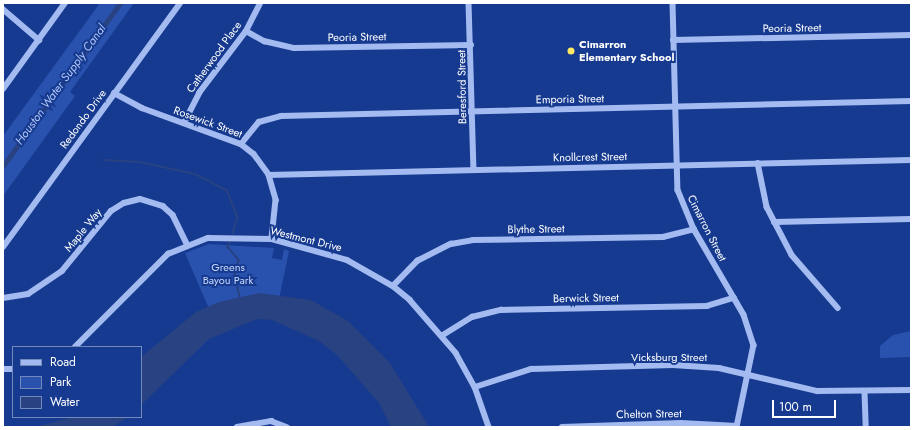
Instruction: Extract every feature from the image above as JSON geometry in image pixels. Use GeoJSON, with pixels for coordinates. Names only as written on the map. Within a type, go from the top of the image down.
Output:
{"type":"FeatureCollection","features":[{"type":"Feature","properties":{"kind":"street"},"geometry":{"type":"LineString","coordinates":[[3,89],[65,3]]}},
{"type":"Feature","properties":{"kind":"street","name":"Redondo Drive"},"geometry":{"type":"LineString","coordinates":[[3,247],[180,3]]}},
{"type":"Feature","properties":{"kind":"street","name":"Catherwood Place"},"geometry":{"type":"LineString","coordinates":[[184,123],[199,93],[246,31],[260,3]]}},
{"type":"Feature","properties":{"kind":"street","name":"Beresford Street"},"geometry":{"type":"LineString","coordinates":[[470,3],[474,170]]}},
{"type":"Feature","properties":{"kind":"street","name":"Cimarron Street"},"geometry":{"type":"LineString","coordinates":[[673,3],[676,166],[680,198],[694,229],[734,298],[752,334],[754,355],[737,427]]}},
{"type":"Feature","properties":{"kind":"street"},"geometry":{"type":"LineString","coordinates":[[3,9],[39,40]]}},
{"type":"Feature","properties":{"kind":"street","name":"Peoria Street"},"geometry":{"type":"LineString","coordinates":[[246,31],[264,41],[294,48],[471,45]]}},
{"type":"Feature","properties":{"kind":"street","name":"Peoria Street"},"geometry":{"type":"LineString","coordinates":[[673,40],[911,35]]}},
{"type":"Feature","properties":{"kind":"street","name":"Rosewick Street"},"geometry":{"type":"LineString","coordinates":[[114,92],[142,108],[240,144],[254,154],[269,175],[276,200],[272,239]]}},
{"type":"Feature","properties":{"kind":"street","name":"Emporia Street"},"geometry":{"type":"LineString","coordinates":[[240,144],[259,122],[281,116],[911,101]]}},
{"type":"Feature","properties":{"kind":"street","name":"Knollcrest Street"},"geometry":{"type":"LineString","coordinates":[[269,175],[911,160]]}},
{"type":"Feature","properties":{"kind":"street"},"geometry":{"type":"LineString","coordinates":[[758,163],[762,193],[774,222],[802,269],[838,308]]}},
{"type":"Feature","properties":{"kind":"street","name":"Maple Way"},"geometry":{"type":"LineString","coordinates":[[3,298],[28,294],[62,271],[111,211],[124,203],[140,199],[163,206],[174,215],[187,244]]}},
{"type":"Feature","properties":{"kind":"street"},"geometry":{"type":"LineString","coordinates":[[774,222],[911,219]]}},
{"type":"Feature","properties":{"kind":"street","name":"Blythe Street"},"geometry":{"type":"LineString","coordinates":[[393,286],[417,261],[451,244],[473,240],[663,237],[694,229]]}},
{"type":"Feature","properties":{"kind":"street","name":"Westmont Drive"},"geometry":{"type":"LineString","coordinates":[[76,346],[154,265],[187,244],[227,236],[272,239],[347,260],[393,286],[443,335],[475,387],[489,427]]}},
{"type":"Feature","properties":{"kind":"street","name":"Berwick Street"},"geometry":{"type":"LineString","coordinates":[[443,335],[472,317],[502,310],[707,306],[734,298]]}},
{"type":"Feature","properties":{"kind":"street","name":"Vicksburg Street"},"geometry":{"type":"LineString","coordinates":[[475,387],[512,373],[549,368],[696,365],[750,375],[817,391],[865,392],[911,390]]}},
{"type":"Feature","properties":{"kind":"street"},"geometry":{"type":"LineString","coordinates":[[865,392],[866,427]]}},
{"type":"Feature","properties":{"kind":"street"},"geometry":{"type":"LineString","coordinates":[[237,427],[260,421],[287,427]]}},
{"type":"Feature","properties":{"kind":"street","name":"Chelton Street"},"geometry":{"type":"LineString","coordinates":[[562,427],[681,423],[737,427]]}},
{"type":"Feature","properties":{"kind":"green space"},"geometry":{"type":"Polygon","coordinates":[[[100,3],[134,3],[70,92],[75,96],[3,196],[3,136],[100,3]]]}},
{"type":"Feature","properties":{"kind":"green space","name":"Greens Bayou Park"},"geometry":{"type":"Polygon","coordinates":[[[209,244],[274,248],[272,258],[282,260],[284,249],[289,251],[279,299],[210,311],[185,253],[209,244]]]}},
{"type":"Feature","properties":{"kind":"green space"},"geometry":{"type":"Polygon","coordinates":[[[911,331],[911,357],[880,358],[880,346],[893,335],[911,331]]]}},
{"type":"Feature","properties":{"kind":"water"},"geometry":{"type":"Polygon","coordinates":[[[259,293],[311,300],[348,321],[390,363],[429,427],[391,427],[379,403],[337,355],[319,341],[272,320],[257,319],[209,339],[142,404],[142,356],[196,312],[219,302],[259,293]]]}},
{"type":"Feature","properties":{"kind":"water"},"geometry":{"type":"Polygon","coordinates":[[[69,418],[126,418],[113,427],[35,427],[69,418]]]}},
{"type":"Feature","properties":{"kind":"waterway","name":"Houston Water Supply Canal"},"geometry":{"type":"LineString","coordinates":[[3,166],[120,3]]}},
{"type":"Feature","properties":{"kind":"waterway"},"geometry":{"type":"LineString","coordinates":[[104,160],[140,162],[195,174],[227,190],[238,217],[233,233]]}},
{"type":"Feature","properties":{"kind":"waterway"},"geometry":{"type":"LineString","coordinates":[[231,241],[228,247],[239,260],[235,275],[240,296]]}},
{"type":"Feature","properties":{"kind":"place","name":"Cimarron Elementary School"},"geometry":{"type":"Point","coordinates":[571,51]}}]}
